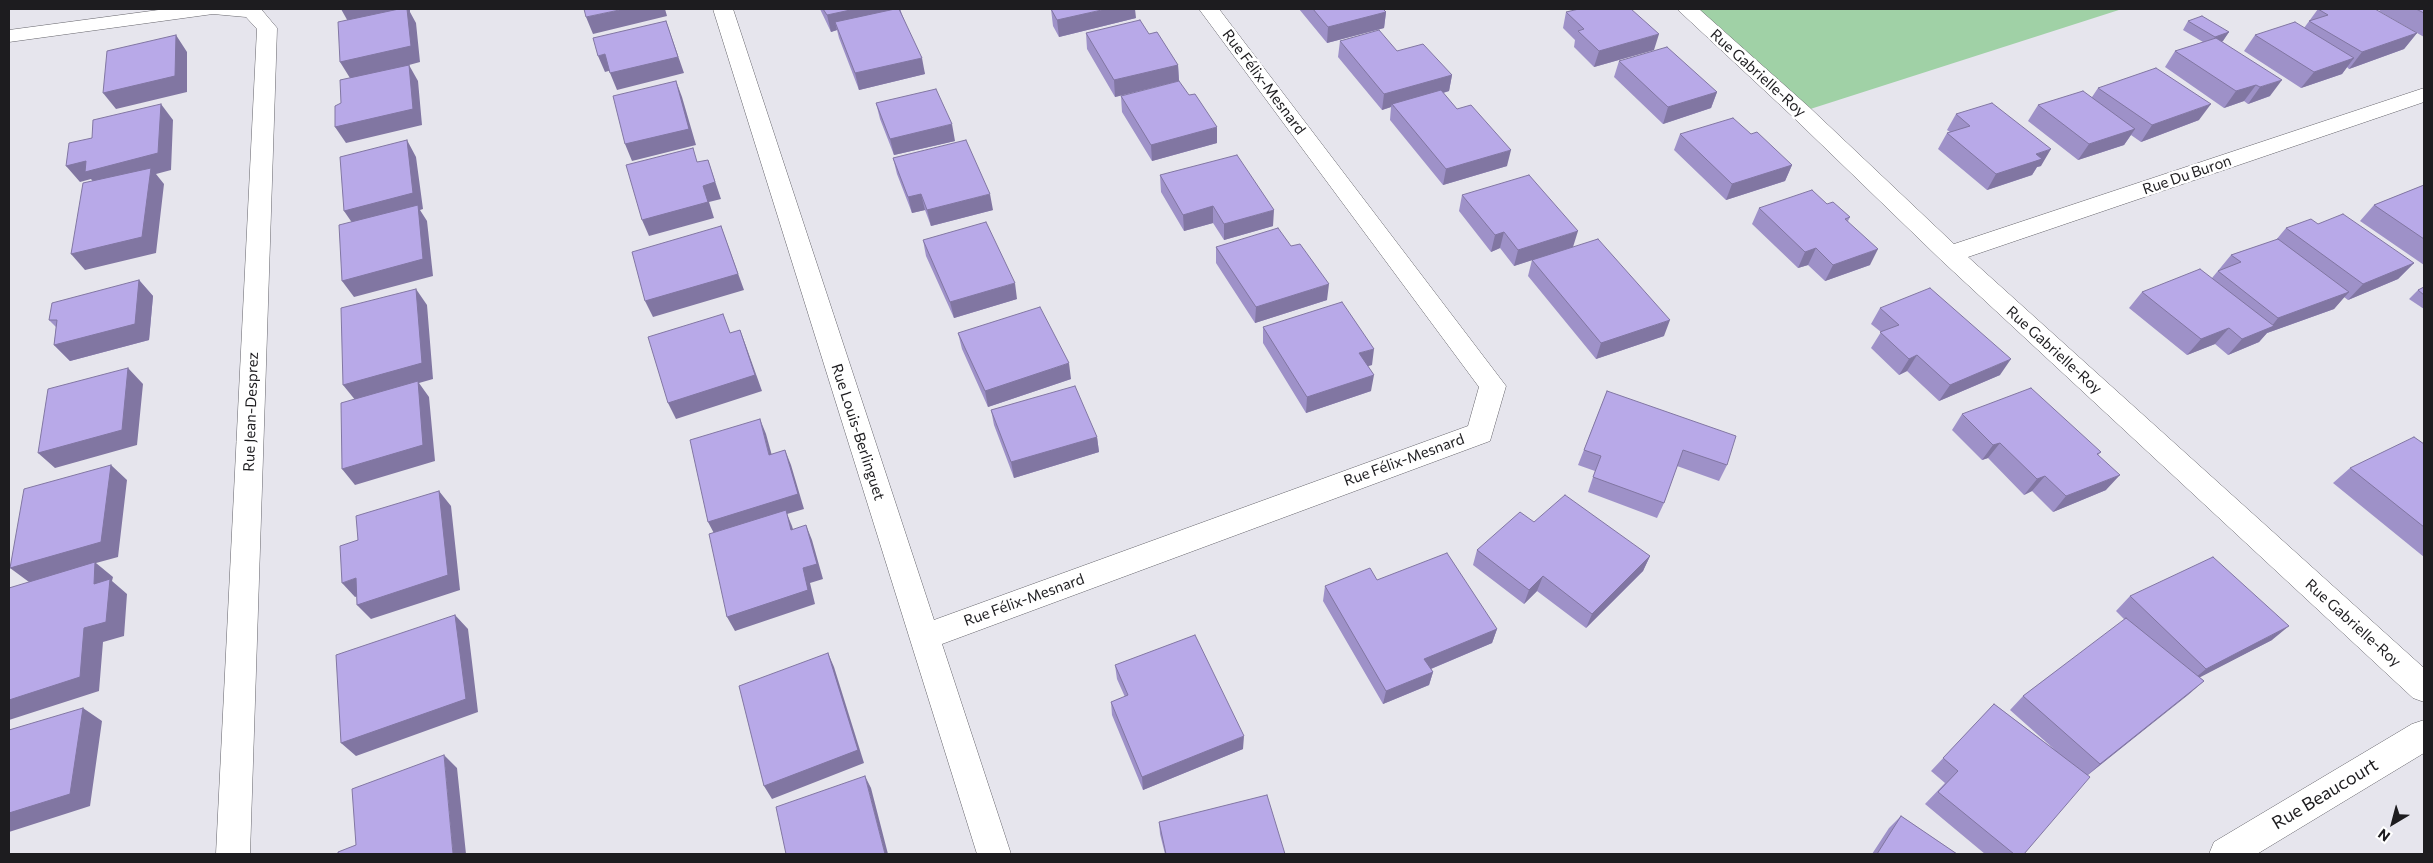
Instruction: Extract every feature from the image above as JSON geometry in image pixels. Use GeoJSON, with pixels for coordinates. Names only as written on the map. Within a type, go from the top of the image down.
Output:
{"type":"FeatureCollection","features":[{"type":"Feature","properties":{"kind":"street"},"geometry":{"type":"LineString","coordinates":[[9,36],[210,9]]}},
{"type":"Feature","properties":{"kind":"street","name":"Rue Jean-Desprez"},"geometry":{"type":"LineString","coordinates":[[216,9],[252,11],[267,28],[233,854]]}},
{"type":"Feature","properties":{"kind":"street","name":"Rue Louis-Berlinguet"},"geometry":{"type":"LineString","coordinates":[[723,9],[994,854]]}},
{"type":"Feature","properties":{"kind":"street","name":"Rue Félix-Mesnard"},"geometry":{"type":"LineString","coordinates":[[924,637],[1480,433],[1493,386],[1209,9]]}},
{"type":"Feature","properties":{"kind":"street","name":"Rue Gabrielle-Roy"},"geometry":{"type":"LineString","coordinates":[[1687,9],[1801,112],[1950,254],[2424,688]]}},
{"type":"Feature","properties":{"kind":"street","name":"Rue Du Buron"},"geometry":{"type":"LineString","coordinates":[[1950,254],[2424,95]]}},
{"type":"Feature","properties":{"kind":"street","name":"Rue Beaucourt"},"geometry":{"type":"LineString","coordinates":[[2226,854],[2424,735]]}},
{"type":"Feature","properties":{"kind":"green space"},"geometry":{"type":"Polygon","coordinates":[[[1687,9],[2122,9],[1801,112],[1687,9]]]}},
{"type":"Feature","properties":{"kind":"building"},"geometry":{"type":"Polygon","coordinates":[[[407,9],[411,46],[340,62],[338,22],[407,9]]]}},
{"type":"Feature","properties":{"kind":"building"},"geometry":{"type":"Polygon","coordinates":[[[584,9],[624,9],[586,17],[584,9]]]}},
{"type":"Feature","properties":{"kind":"building"},"geometry":{"type":"Polygon","coordinates":[[[823,9],[855,9],[827,15],[823,9]]]}},
{"type":"Feature","properties":{"kind":"building"},"geometry":{"type":"Polygon","coordinates":[[[899,9],[922,58],[855,73],[835,22],[899,9]]]}},
{"type":"Feature","properties":{"kind":"building"},"geometry":{"type":"Polygon","coordinates":[[[1051,9],[1106,9],[1057,20],[1051,9]]]}},
{"type":"Feature","properties":{"kind":"building"},"geometry":{"type":"Polygon","coordinates":[[[1313,9],[1383,9],[1386,12],[1328,27],[1313,9]]]}},
{"type":"Feature","properties":{"kind":"building"},"geometry":{"type":"Polygon","coordinates":[[[1579,9],[1631,9],[1659,34],[1599,51],[1578,31],[1584,29],[1566,12],[1579,9]]]}},
{"type":"Feature","properties":{"kind":"building"},"geometry":{"type":"Polygon","coordinates":[[[2318,9],[2375,9],[2417,33],[2362,52],[2309,21],[2328,15],[2318,9]]]}},
{"type":"Feature","properties":{"kind":"building"},"geometry":{"type":"Polygon","coordinates":[[[2416,9],[2424,9],[2424,13],[2416,9]]]}},
{"type":"Feature","properties":{"kind":"building"},"geometry":{"type":"Polygon","coordinates":[[[2202,16],[2229,32],[2215,37],[2188,21],[2202,16]]]}},
{"type":"Feature","properties":{"kind":"building"},"geometry":{"type":"Polygon","coordinates":[[[1140,20],[1149,34],[1157,32],[1178,65],[1114,80],[1086,33],[1140,20]]]}},
{"type":"Feature","properties":{"kind":"building"},"geometry":{"type":"Polygon","coordinates":[[[666,21],[678,57],[610,73],[605,54],[598,56],[593,38],[666,21]]]}},
{"type":"Feature","properties":{"kind":"building"},"geometry":{"type":"Polygon","coordinates":[[[2295,22],[2354,58],[2314,72],[2255,35],[2295,22]]]}},
{"type":"Feature","properties":{"kind":"building"},"geometry":{"type":"Polygon","coordinates":[[[1379,30],[1397,51],[1423,44],[1452,75],[1384,94],[1340,41],[1379,30]]]}},
{"type":"Feature","properties":{"kind":"building"},"geometry":{"type":"Polygon","coordinates":[[[176,35],[175,76],[103,93],[107,51],[176,35]]]}},
{"type":"Feature","properties":{"kind":"building"},"geometry":{"type":"Polygon","coordinates":[[[2216,38],[2282,80],[2260,87],[2256,85],[2236,91],[2175,51],[2216,38]]]}},
{"type":"Feature","properties":{"kind":"building"},"geometry":{"type":"Polygon","coordinates":[[[1667,47],[1717,92],[1668,107],[1619,61],[1667,47]]]}},
{"type":"Feature","properties":{"kind":"building"},"geometry":{"type":"Polygon","coordinates":[[[409,65],[413,109],[335,127],[335,106],[341,103],[340,80],[409,65]]]}},
{"type":"Feature","properties":{"kind":"building"},"geometry":{"type":"Polygon","coordinates":[[[2156,68],[2211,104],[2152,125],[2098,88],[2156,68]]]}},
{"type":"Feature","properties":{"kind":"building"},"geometry":{"type":"Polygon","coordinates":[[[676,81],[689,129],[625,144],[613,96],[676,81]]]}},
{"type":"Feature","properties":{"kind":"building"},"geometry":{"type":"Polygon","coordinates":[[[1179,81],[1189,95],[1195,94],[1217,127],[1151,145],[1121,96],[1179,81]]]}},
{"type":"Feature","properties":{"kind":"building"},"geometry":{"type":"Polygon","coordinates":[[[936,89],[952,124],[890,139],[876,103],[936,89]]]}},
{"type":"Feature","properties":{"kind":"building"},"geometry":{"type":"Polygon","coordinates":[[[1441,90],[1457,109],[1471,105],[1511,150],[1446,169],[1392,104],[1441,90]]]}},
{"type":"Feature","properties":{"kind":"building"},"geometry":{"type":"Polygon","coordinates":[[[2083,91],[2135,129],[2089,144],[2038,105],[2083,91]]]}},
{"type":"Feature","properties":{"kind":"building"},"geometry":{"type":"Polygon","coordinates":[[[1992,103],[2051,149],[2036,154],[2042,159],[1996,174],[1947,133],[1970,126],[1956,114],[1992,103]]]}},
{"type":"Feature","properties":{"kind":"building"},"geometry":{"type":"Polygon","coordinates":[[[161,104],[158,153],[85,172],[86,161],[66,166],[69,143],[92,138],[93,120],[161,104]]]}},
{"type":"Feature","properties":{"kind":"building"},"geometry":{"type":"Polygon","coordinates":[[[1733,118],[1751,134],[1757,132],[1792,165],[1732,184],[1680,134],[1733,118]]]}},
{"type":"Feature","properties":{"kind":"building"},"geometry":{"type":"Polygon","coordinates":[[[407,140],[413,193],[344,211],[340,157],[407,140]]]}},
{"type":"Feature","properties":{"kind":"building"},"geometry":{"type":"Polygon","coordinates":[[[966,140],[990,194],[927,210],[921,194],[908,197],[893,158],[966,140]]]}},
{"type":"Feature","properties":{"kind":"building"},"geometry":{"type":"Polygon","coordinates":[[[693,148],[697,162],[708,160],[715,182],[703,186],[708,202],[642,220],[626,165],[693,148]]]}},
{"type":"Feature","properties":{"kind":"building"},"geometry":{"type":"Polygon","coordinates":[[[1237,155],[1274,210],[1224,224],[1213,206],[1183,215],[1160,175],[1237,155]]]}},
{"type":"Feature","properties":{"kind":"building"},"geometry":{"type":"Polygon","coordinates":[[[151,168],[142,237],[71,254],[83,183],[151,168]]]}},
{"type":"Feature","properties":{"kind":"building"},"geometry":{"type":"Polygon","coordinates":[[[1529,175],[1578,231],[1518,250],[1504,232],[1495,235],[1462,195],[1529,175]]]}},
{"type":"Feature","properties":{"kind":"building"},"geometry":{"type":"Polygon","coordinates":[[[2424,185],[2424,239],[2374,205],[2424,185]]]}},
{"type":"Feature","properties":{"kind":"building"},"geometry":{"type":"Polygon","coordinates":[[[1812,190],[1827,204],[1833,202],[1850,217],[1845,219],[1878,249],[1833,265],[1816,248],[1805,252],[1759,208],[1812,190]]]}},
{"type":"Feature","properties":{"kind":"building"},"geometry":{"type":"Polygon","coordinates":[[[418,205],[423,259],[342,281],[339,225],[418,205]]]}},
{"type":"Feature","properties":{"kind":"building"},"geometry":{"type":"Polygon","coordinates":[[[2343,214],[2414,263],[2363,284],[2286,228],[2311,219],[2318,224],[2343,214]]]}},
{"type":"Feature","properties":{"kind":"building"},"geometry":{"type":"Polygon","coordinates":[[[986,222],[1015,283],[950,302],[923,240],[986,222]]]}},
{"type":"Feature","properties":{"kind":"building"},"geometry":{"type":"Polygon","coordinates":[[[721,226],[738,274],[645,301],[632,252],[721,226]]]}},
{"type":"Feature","properties":{"kind":"building"},"geometry":{"type":"Polygon","coordinates":[[[1278,228],[1291,246],[1300,244],[1329,284],[1256,307],[1216,247],[1278,228]]]}},
{"type":"Feature","properties":{"kind":"building"},"geometry":{"type":"Polygon","coordinates":[[[1598,239],[1670,320],[1601,343],[1532,260],[1598,239]]]}},
{"type":"Feature","properties":{"kind":"building"},"geometry":{"type":"Polygon","coordinates":[[[2278,239],[2349,292],[2278,318],[2218,271],[2241,262],[2231,255],[2278,239]]]}},
{"type":"Feature","properties":{"kind":"building"},"geometry":{"type":"Polygon","coordinates":[[[2200,269],[2274,326],[2242,339],[2229,328],[2201,339],[2142,292],[2200,269]]]}},
{"type":"Feature","properties":{"kind":"building"},"geometry":{"type":"Polygon","coordinates":[[[139,280],[135,324],[54,345],[57,320],[49,320],[52,303],[139,280]]]}},
{"type":"Feature","properties":{"kind":"building"},"geometry":{"type":"Polygon","coordinates":[[[2424,287],[2424,295],[2418,290],[2424,287]]]}},
{"type":"Feature","properties":{"kind":"building"},"geometry":{"type":"Polygon","coordinates":[[[1930,288],[2011,359],[1950,385],[1917,355],[1909,359],[1880,332],[1899,325],[1880,308],[1930,288]]]}},
{"type":"Feature","properties":{"kind":"building"},"geometry":{"type":"Polygon","coordinates":[[[416,289],[422,363],[343,385],[341,308],[416,289]]]}},
{"type":"Feature","properties":{"kind":"building"},"geometry":{"type":"Polygon","coordinates":[[[1342,302],[1374,349],[1359,353],[1374,375],[1307,397],[1263,327],[1342,302]]]}},
{"type":"Feature","properties":{"kind":"building"},"geometry":{"type":"Polygon","coordinates":[[[1040,307],[1069,363],[985,391],[958,333],[1040,307]]]}},
{"type":"Feature","properties":{"kind":"building"},"geometry":{"type":"Polygon","coordinates":[[[723,314],[730,333],[740,330],[755,375],[668,403],[648,337],[723,314]]]}},
{"type":"Feature","properties":{"kind":"building"},"geometry":{"type":"Polygon","coordinates":[[[128,368],[122,430],[38,453],[48,389],[128,368]]]}},
{"type":"Feature","properties":{"kind":"building"},"geometry":{"type":"Polygon","coordinates":[[[418,381],[423,445],[342,469],[341,403],[418,381]]]}},
{"type":"Feature","properties":{"kind":"building"},"geometry":{"type":"Polygon","coordinates":[[[1075,386],[1097,437],[1011,462],[991,410],[1075,386]]]}},
{"type":"Feature","properties":{"kind":"building"},"geometry":{"type":"Polygon","coordinates":[[[2031,388],[2101,452],[2097,454],[2120,475],[2066,496],[2045,476],[2037,479],[2000,443],[1993,445],[1962,414],[2031,388]]]}},
{"type":"Feature","properties":{"kind":"building"},"geometry":{"type":"Polygon","coordinates":[[[1607,391],[1736,436],[1727,465],[1683,450],[1664,503],[1593,477],[1601,456],[1584,450],[1607,391]]]}},
{"type":"Feature","properties":{"kind":"building"},"geometry":{"type":"Polygon","coordinates":[[[760,419],[769,455],[785,450],[798,494],[708,522],[690,440],[760,419]]]}},
{"type":"Feature","properties":{"kind":"building"},"geometry":{"type":"Polygon","coordinates":[[[2414,437],[2424,444],[2424,527],[2350,468],[2414,437]]]}},
{"type":"Feature","properties":{"kind":"building"},"geometry":{"type":"Polygon","coordinates":[[[111,465],[101,542],[10,568],[24,489],[111,465]]]}},
{"type":"Feature","properties":{"kind":"building"},"geometry":{"type":"Polygon","coordinates":[[[439,491],[448,575],[357,605],[356,578],[342,583],[340,546],[358,540],[356,516],[439,491]]]}},
{"type":"Feature","properties":{"kind":"building"},"geometry":{"type":"Polygon","coordinates":[[[1565,495],[1650,556],[1592,614],[1543,576],[1529,590],[1477,550],[1520,512],[1534,522],[1565,495]]]}},
{"type":"Feature","properties":{"kind":"building"},"geometry":{"type":"Polygon","coordinates":[[[786,510],[791,530],[806,525],[817,564],[803,568],[808,590],[727,617],[709,534],[786,510]]]}},
{"type":"Feature","properties":{"kind":"building"},"geometry":{"type":"Polygon","coordinates":[[[1447,553],[1497,629],[1424,659],[1433,672],[1386,691],[1325,586],[1370,568],[1377,580],[1447,553]]]}},
{"type":"Feature","properties":{"kind":"building"},"geometry":{"type":"Polygon","coordinates":[[[2213,557],[2289,626],[2206,669],[2130,596],[2213,557]]]}},
{"type":"Feature","properties":{"kind":"building"},"geometry":{"type":"Polygon","coordinates":[[[95,562],[94,584],[110,579],[106,622],[84,628],[80,677],[9,700],[9,588],[95,562]]]}},
{"type":"Feature","properties":{"kind":"building"},"geometry":{"type":"Polygon","coordinates":[[[455,615],[466,699],[341,743],[336,655],[455,615]]]}},
{"type":"Feature","properties":{"kind":"building"},"geometry":{"type":"Polygon","coordinates":[[[2126,618],[2204,681],[2100,764],[2023,696],[2126,618]]]}},
{"type":"Feature","properties":{"kind":"building"},"geometry":{"type":"Polygon","coordinates":[[[1195,635],[1244,736],[1142,777],[1111,702],[1128,695],[1115,665],[1195,635]]]}},
{"type":"Feature","properties":{"kind":"building"},"geometry":{"type":"Polygon","coordinates":[[[828,653],[858,750],[764,786],[739,686],[828,653]]]}},
{"type":"Feature","properties":{"kind":"building"},"geometry":{"type":"Polygon","coordinates":[[[1994,704],[2090,777],[2024,854],[2014,854],[1938,792],[1958,771],[1943,758],[1994,704]]]}},
{"type":"Feature","properties":{"kind":"building"},"geometry":{"type":"Polygon","coordinates":[[[83,708],[70,794],[9,813],[9,730],[83,708]]]}},
{"type":"Feature","properties":{"kind":"building"},"geometry":{"type":"Polygon","coordinates":[[[444,755],[453,854],[338,854],[338,852],[356,845],[352,789],[444,755]]]}},
{"type":"Feature","properties":{"kind":"building"},"geometry":{"type":"Polygon","coordinates":[[[865,776],[885,854],[786,854],[776,807],[865,776]]]}},
{"type":"Feature","properties":{"kind":"building"},"geometry":{"type":"Polygon","coordinates":[[[1267,795],[1285,854],[1166,854],[1159,822],[1267,795]]]}},
{"type":"Feature","properties":{"kind":"building"},"geometry":{"type":"Polygon","coordinates":[[[1901,816],[1957,854],[1877,854],[1901,816]]]}}]}
